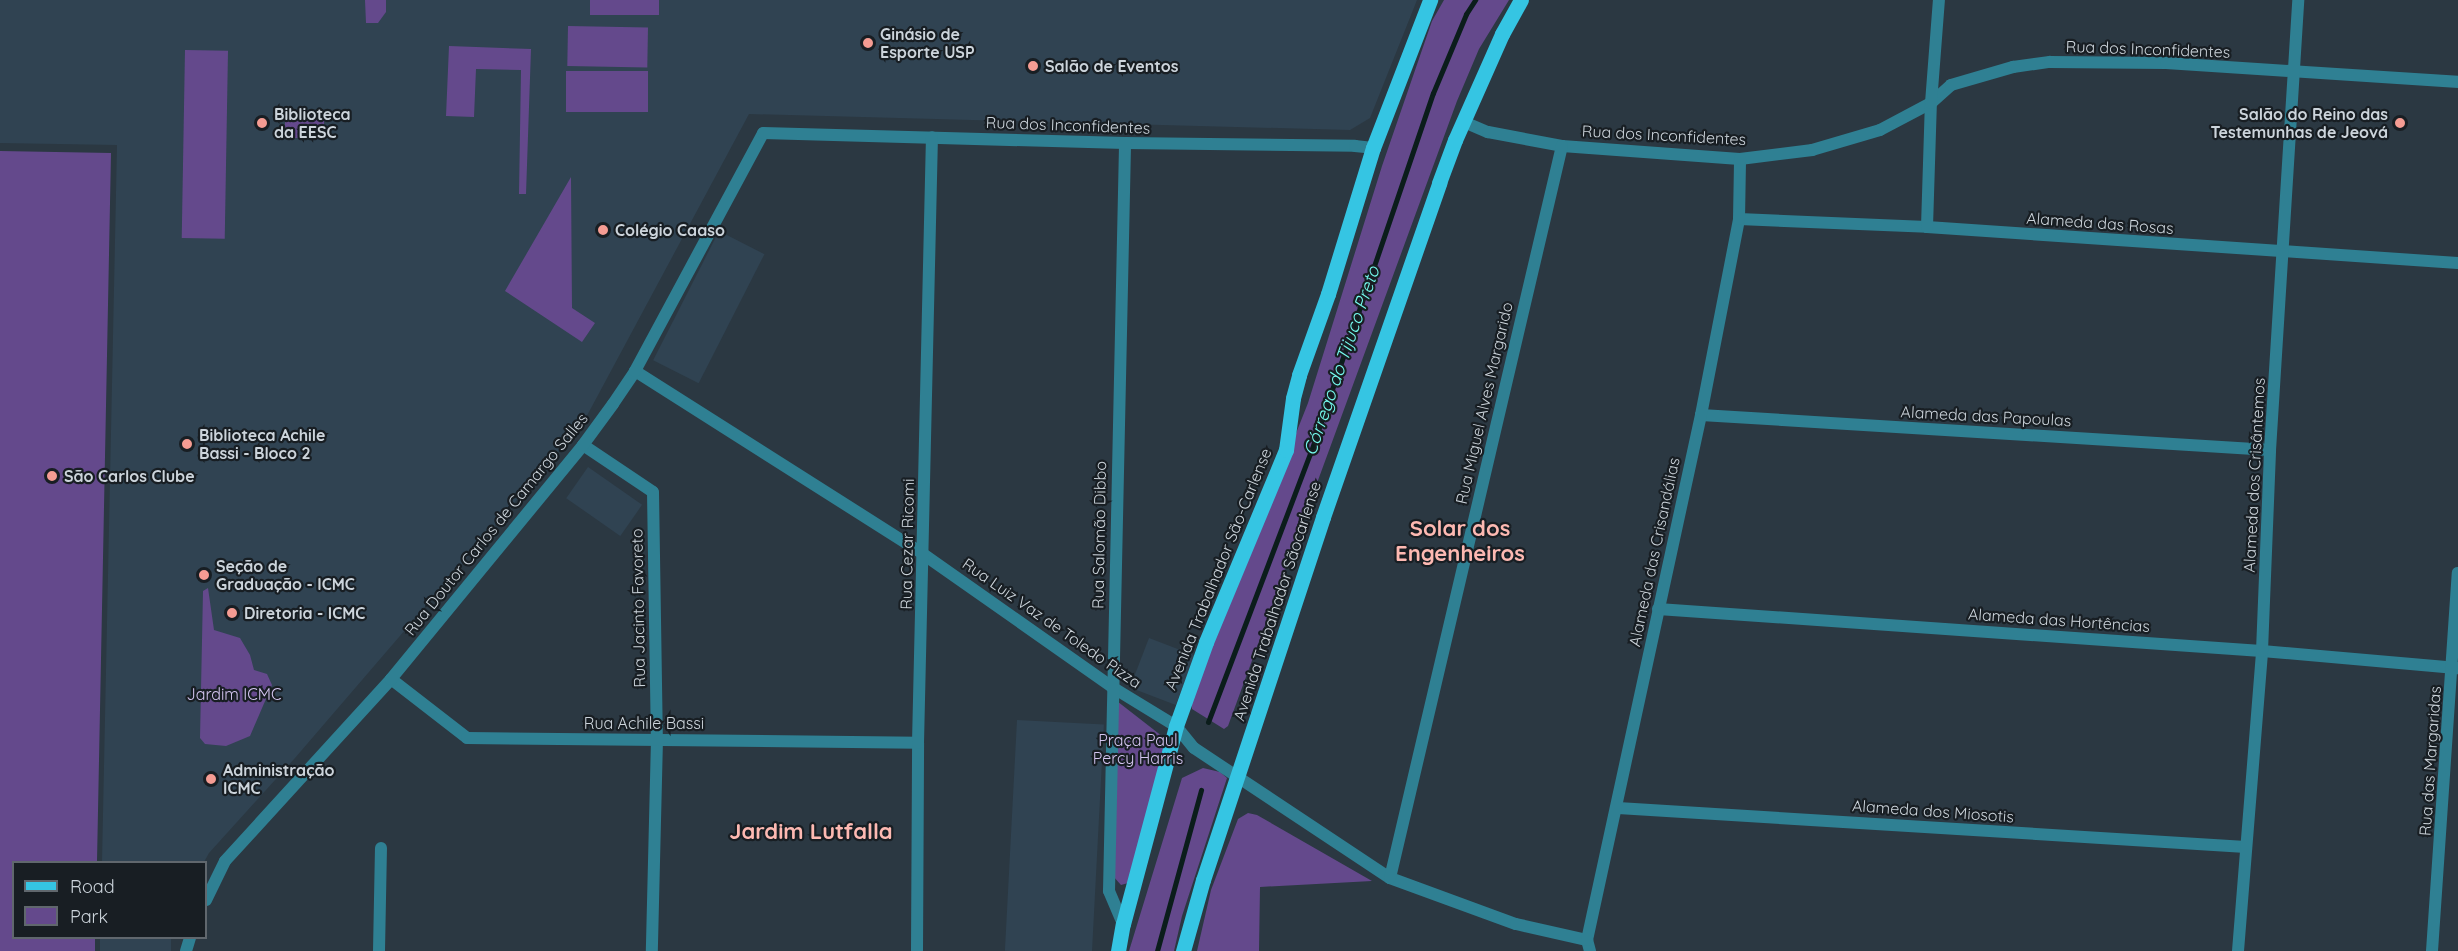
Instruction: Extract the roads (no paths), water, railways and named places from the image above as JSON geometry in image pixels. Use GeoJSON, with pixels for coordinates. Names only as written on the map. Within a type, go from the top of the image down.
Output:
{"type":"FeatureCollection","features":[{"type":"Feature","properties":{"kind":"main road","name":"Avenida Trabalhador São-Carlense"},"geometry":{"type":"LineString","coordinates":[[1118,951],[1123,924],[1176,726],[1214,621],[1286,450],[1293,398],[1299,375],[1328,294],[1373,148],[1430,0]]}},
{"type":"Feature","properties":{"kind":"main road","name":"Avenida Trabalhador Sãocarlense"},"geometry":{"type":"LineString","coordinates":[[1183,951],[1238,776],[1368,383],[1443,172],[1502,34],[1521,0]]}},
{"type":"Feature","properties":{"kind":"street"},"geometry":{"type":"LineString","coordinates":[[1927,227],[1931,103],[1939,0]]}},
{"type":"Feature","properties":{"kind":"street","name":"Alameda dos Crisântemos"},"geometry":{"type":"LineString","coordinates":[[2238,951],[2262,651],[2270,450],[2298,0]]}},
{"type":"Feature","properties":{"kind":"street","name":"Rua dos Inconfidentes"},"geometry":{"type":"LineString","coordinates":[[1464,122],[1488,132],[1562,146],[1740,159],[1812,150],[1880,130],[1931,103],[1951,85],[2013,67],[2050,62],[2166,63],[2458,81]]}},
{"type":"Feature","properties":{"kind":"street","name":"Rua dos Inconfidentes"},"geometry":{"type":"LineString","coordinates":[[763,133],[1373,148]]}},
{"type":"Feature","properties":{"kind":"street","name":"Rua Doutor Carlos de Camargo Salles"},"geometry":{"type":"LineString","coordinates":[[207,898],[225,861],[391,679],[583,446],[635,371],[763,133]]}},
{"type":"Feature","properties":{"kind":"street","name":"Rua Cezar Ricomi"},"geometry":{"type":"LineString","coordinates":[[916,951],[918,742],[932,137]]}},
{"type":"Feature","properties":{"kind":"street","name":"Rua Salomão Dibbo"},"geometry":{"type":"LineString","coordinates":[[1123,924],[1109,891],[1125,143]]}},
{"type":"Feature","properties":{"kind":"street","name":"Rua Miguel Alves Margarido"},"geometry":{"type":"LineString","coordinates":[[1390,878],[1562,146]]}},
{"type":"Feature","properties":{"kind":"street","name":"Alameda das Crisandálias"},"geometry":{"type":"LineString","coordinates":[[1588,946],[1701,415],[1739,219],[1740,159]]}},
{"type":"Feature","properties":{"kind":"street","name":"Alameda das Rosas"},"geometry":{"type":"LineString","coordinates":[[1739,219],[1927,227],[2283,254],[2458,263]]}},
{"type":"Feature","properties":{"kind":"street","name":"Rua Luiz Vaz de Toledo Pizza"},"geometry":{"type":"LineString","coordinates":[[635,371],[923,554],[1113,687],[1176,726],[1194,748],[1390,878],[1516,924],[1588,946]]}},
{"type":"Feature","properties":{"kind":"street","name":"Alameda das Papoulas"},"geometry":{"type":"LineString","coordinates":[[1701,415],[2270,450]]}},
{"type":"Feature","properties":{"kind":"street","name":"Rua Jacinto Favoreto"},"geometry":{"type":"LineString","coordinates":[[583,446],[653,492],[657,739],[652,951]]}},
{"type":"Feature","properties":{"kind":"street","name":"Rua das Margaridas"},"geometry":{"type":"LineString","coordinates":[[2432,951],[2456,668],[2458,573]]}},
{"type":"Feature","properties":{"kind":"street","name":"Alameda das Hortências"},"geometry":{"type":"LineString","coordinates":[[1658,609],[2262,651],[2456,668]]}},
{"type":"Feature","properties":{"kind":"street","name":"Rua Achile Bassi"},"geometry":{"type":"LineString","coordinates":[[391,679],[467,738],[918,742]]}},
{"type":"Feature","properties":{"kind":"street","name":"Alameda dos Miosotis"},"geometry":{"type":"LineString","coordinates":[[1618,808],[2246,847]]}},
{"type":"Feature","properties":{"kind":"street"},"geometry":{"type":"LineString","coordinates":[[379,951],[381,848]]}},
{"type":"Feature","properties":{"kind":"waterway","name":"Córrego do Tijuco Preto"},"geometry":{"type":"LineString","coordinates":[[1208,722],[1310,454],[1433,93],[1466,14],[1475,0]]}},
{"type":"Feature","properties":{"kind":"waterway","name":"Córrego do Tijuco Preto"},"geometry":{"type":"LineString","coordinates":[[1157,951],[1201,790]]}},
{"type":"Feature","properties":{"kind":"place","name":"Ginásio de Esporte USP"},"geometry":{"type":"Point","coordinates":[868,43]}},
{"type":"Feature","properties":{"kind":"place","name":"Salão de Eventos"},"geometry":{"type":"Point","coordinates":[1033,66]}},
{"type":"Feature","properties":{"kind":"place","name":"Biblioteca da EESC"},"geometry":{"type":"Point","coordinates":[262,123]}},
{"type":"Feature","properties":{"kind":"place","name":"Salão do Reino das Testemunhas de Jeová"},"geometry":{"type":"Point","coordinates":[2400,123]}},
{"type":"Feature","properties":{"kind":"place","name":"Colégio Caaso"},"geometry":{"type":"Point","coordinates":[603,230]}},
{"type":"Feature","properties":{"kind":"place","name":"Biblioteca Achile Bassi - Bloco 2"},"geometry":{"type":"Point","coordinates":[187,444]}},
{"type":"Feature","properties":{"kind":"place","name":"São Carlos Clube"},"geometry":{"type":"Point","coordinates":[52,476]}},
{"type":"Feature","properties":{"kind":"place","name":"Seção de Graduação - ICMC"},"geometry":{"type":"Point","coordinates":[204,575]}},
{"type":"Feature","properties":{"kind":"place","name":"Diretoria - ICMC"},"geometry":{"type":"Point","coordinates":[232,613]}},
{"type":"Feature","properties":{"kind":"place","name":"Administração ICMC"},"geometry":{"type":"Point","coordinates":[211,779]}},
{"type":"Feature","properties":{"kind":"district","name":"Solar dos Engenheiros"},"geometry":{"type":"Point","coordinates":[1460,540]}},
{"type":"Feature","properties":{"kind":"district","name":"Jardim Lutfalla"},"geometry":{"type":"Point","coordinates":[811,832]}},
{"type":"Feature","properties":{"kind":"park label","name":"Jardim ICMC"},"geometry":{"type":"Point","coordinates":[234,694]}},
{"type":"Feature","properties":{"kind":"park label","name":"Praça Paul Percy Harris"},"geometry":{"type":"Point","coordinates":[1138,749]}}]}
